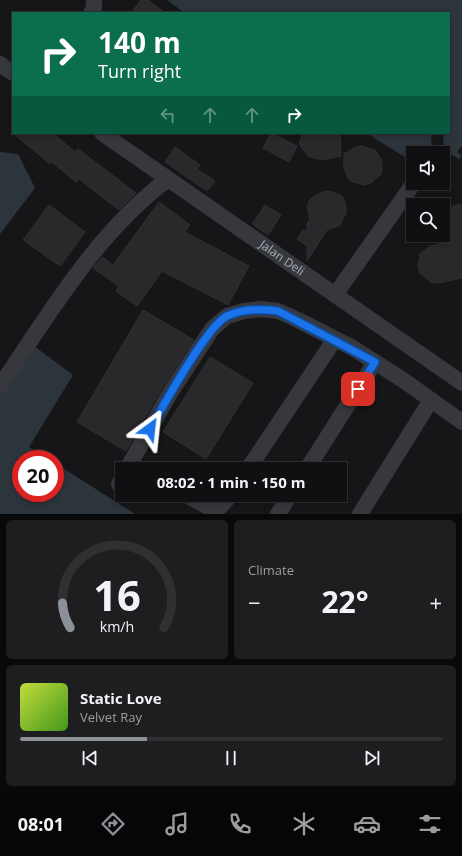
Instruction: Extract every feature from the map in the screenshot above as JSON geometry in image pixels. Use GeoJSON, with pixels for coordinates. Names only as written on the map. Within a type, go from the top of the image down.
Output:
{"type":"FeatureCollection","features":[{"type":"Feature","properties":{"kind":"lane"},"geometry":{"type":"LineString","coordinates":[[92,12],[94,8],[94,0]]}},
{"type":"Feature","properties":{"kind":"lane"},"geometry":{"type":"LineString","coordinates":[[0,64],[12,72]]}},
{"type":"Feature","properties":{"kind":"lane","name":"Jalan Deli"},"geometry":{"type":"LineString","coordinates":[[103,134],[462,383]]}},
{"type":"Feature","properties":{"kind":"lane"},"geometry":{"type":"LineString","coordinates":[[0,386],[63,294],[97,248],[144,197],[168,179]]}},
{"type":"Feature","properties":{"kind":"lane"},"geometry":{"type":"LineString","coordinates":[[335,294],[409,190]]}},
{"type":"Feature","properties":{"kind":"lane"},"geometry":{"type":"LineString","coordinates":[[133,462],[170,393],[212,329],[226,316],[244,311],[261,309],[278,311],[335,339],[375,362],[462,422]]}},
{"type":"Feature","properties":{"kind":"lane"},"geometry":{"type":"LineString","coordinates":[[253,462],[335,339]]}},
{"type":"Feature","properties":{"kind":"lane"},"geometry":{"type":"LineString","coordinates":[[311,462],[375,362]]}},
{"type":"Feature","properties":{"kind":"lane"},"geometry":{"type":"LineString","coordinates":[[360,514],[431,400]]}},
{"type":"Feature","properties":{"kind":"lane"},"geometry":{"type":"LineString","coordinates":[[199,502],[214,510],[219,508],[225,502]]}},
{"type":"Feature","properties":{"kind":"lane"},"geometry":{"type":"LineString","coordinates":[[278,514],[286,502]]}},
{"type":"Feature","properties":{"kind":"shaded area"},"geometry":{"type":"Polygon","coordinates":[[[462,0],[462,146],[457,152],[462,156],[459,159],[450,154],[450,146],[444,146],[443,134],[450,134],[450,12],[184,12],[168,1],[462,0]]]}},
{"type":"Feature","properties":{"kind":"shaded area"},"geometry":{"type":"Polygon","coordinates":[[[368,134],[430,134],[431,135],[432,146],[406,146],[406,158],[368,134]]]}},
{"type":"Feature","properties":{"kind":"shaded area"},"geometry":{"type":"Polygon","coordinates":[[[0,152],[18,154],[35,188],[0,234],[0,152]]]}},
{"type":"Feature","properties":{"kind":"shaded area"},"geometry":{"type":"Polygon","coordinates":[[[34,346],[73,375],[29,447],[34,450],[12,450],[12,502],[64,502],[64,469],[135,514],[0,514],[0,393],[34,346]]]}},
{"type":"Feature","properties":{"kind":"building"},"geometry":{"type":"Polygon","coordinates":[[[141,0],[148,0],[164,12],[132,12],[141,0]]]}},
{"type":"Feature","properties":{"kind":"building"},"geometry":{"type":"Polygon","coordinates":[[[14,134],[54,134],[75,152],[78,149],[136,193],[119,210],[79,179],[76,182],[52,162],[50,164],[14,134]]]}},
{"type":"Feature","properties":{"kind":"building"},"geometry":{"type":"Polygon","coordinates":[[[270,134],[297,146],[289,162],[263,148],[270,134]]]}},
{"type":"Feature","properties":{"kind":"building"},"geometry":{"type":"Polygon","coordinates":[[[303,134],[340,134],[341,156],[322,160],[308,156],[299,144],[303,134]]]}},
{"type":"Feature","properties":{"kind":"building"},"geometry":{"type":"Polygon","coordinates":[[[362,146],[375,150],[382,161],[381,174],[371,183],[364,185],[350,181],[344,169],[344,154],[356,147],[362,146]]]}},
{"type":"Feature","properties":{"kind":"building"},"geometry":{"type":"Polygon","coordinates":[[[175,147],[200,165],[197,169],[215,181],[207,191],[165,162],[175,147]]]}},
{"type":"Feature","properties":{"kind":"building"},"geometry":{"type":"Polygon","coordinates":[[[326,191],[342,196],[346,206],[346,213],[340,225],[327,230],[307,261],[307,246],[297,239],[303,230],[307,232],[307,223],[310,220],[307,207],[309,201],[314,196],[326,191]]]}},
{"type":"Feature","properties":{"kind":"building"},"geometry":{"type":"Polygon","coordinates":[[[159,202],[190,225],[185,232],[249,266],[228,305],[162,271],[137,306],[116,291],[119,286],[93,268],[102,257],[113,265],[159,202]]]}},
{"type":"Feature","properties":{"kind":"building"},"geometry":{"type":"Polygon","coordinates":[[[462,204],[462,278],[438,283],[431,282],[420,273],[418,267],[420,254],[430,246],[443,242],[450,242],[450,209],[453,206],[462,204]]]}},
{"type":"Feature","properties":{"kind":"building"},"geometry":{"type":"Polygon","coordinates":[[[49,205],[85,232],[60,266],[23,240],[49,205]]]}},
{"type":"Feature","properties":{"kind":"building"},"geometry":{"type":"Polygon","coordinates":[[[265,205],[281,215],[268,235],[252,224],[265,205]]]}},
{"type":"Feature","properties":{"kind":"building"},"geometry":{"type":"Polygon","coordinates":[[[143,310],[194,340],[162,388],[126,451],[77,422],[143,310]]]}},
{"type":"Feature","properties":{"kind":"building"},"geometry":{"type":"Polygon","coordinates":[[[210,357],[253,383],[206,459],[163,432],[210,357]]]}},
{"type":"Feature","properties":{"kind":"route"},"geometry":{"type":"LineString","coordinates":[[150,429],[170,393],[212,329],[226,316],[244,311],[261,309],[278,311],[352,348],[375,362],[358,389]]}}]}
